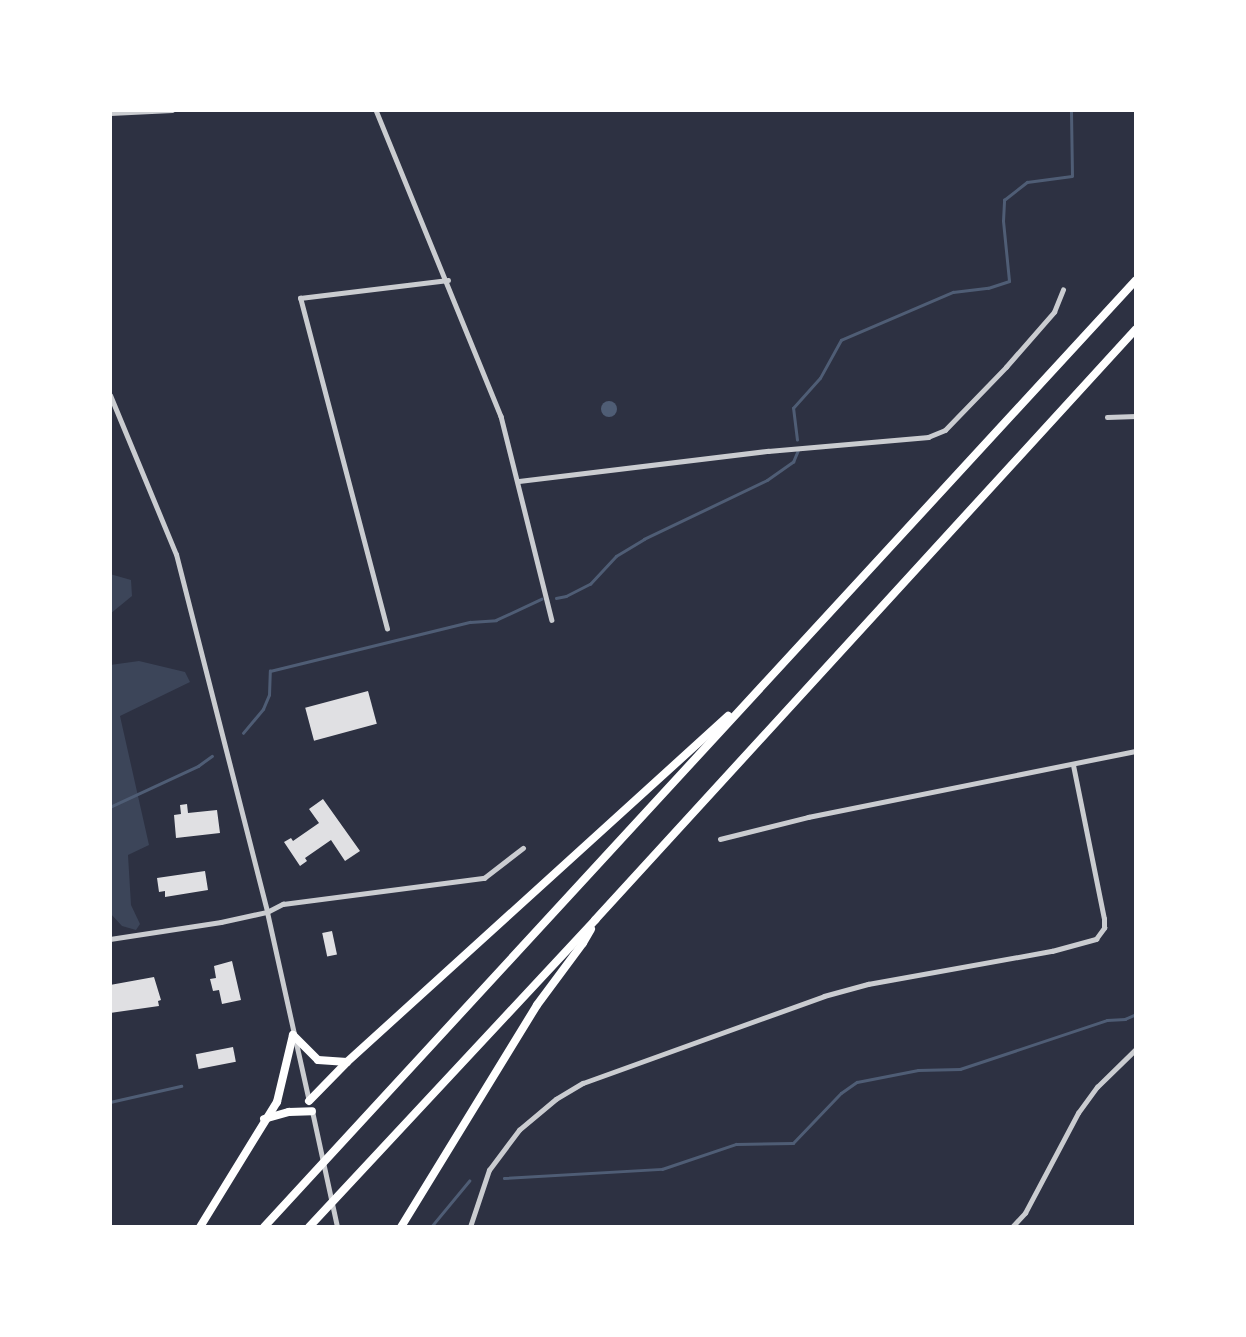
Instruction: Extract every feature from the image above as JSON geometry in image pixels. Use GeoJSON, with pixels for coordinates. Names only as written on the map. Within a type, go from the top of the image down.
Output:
{"type":"FeatureCollection","features":[{"type":"Feature","properties":{"kind":"highway"},"geometry":{"type":"LineString","coordinates":[[264,1227],[1136,280]]}},
{"type":"Feature","properties":{"kind":"highway"},"geometry":{"type":"LineString","coordinates":[[309,1227],[595,920],[1136,329]]}},
{"type":"Feature","properties":{"kind":"highway"},"geometry":{"type":"LineString","coordinates":[[309,1101],[347,1062],[767,680]]}},
{"type":"Feature","properties":{"kind":"highway"},"geometry":{"type":"LineString","coordinates":[[401,1227],[537,1005],[583,943],[595,920]]}},
{"type":"Feature","properties":{"kind":"highway"},"geometry":{"type":"LineString","coordinates":[[293,1035],[318,1060],[347,1062]]}},
{"type":"Feature","properties":{"kind":"highway"},"geometry":{"type":"LineString","coordinates":[[200,1227],[277,1101],[293,1035]]}},
{"type":"Feature","properties":{"kind":"highway"},"geometry":{"type":"LineString","coordinates":[[264,1119],[289,1112],[312,1111]]}},
{"type":"Feature","properties":{"kind":"street"},"geometry":{"type":"LineString","coordinates":[[110,113],[172,110]]}},
{"type":"Feature","properties":{"kind":"street"},"geometry":{"type":"LineString","coordinates":[[376,110],[448,279],[501,416],[552,620]]}},
{"type":"Feature","properties":{"kind":"street"},"geometry":{"type":"LineString","coordinates":[[387,629],[300,298],[448,279]]}},
{"type":"Feature","properties":{"kind":"street"},"geometry":{"type":"LineString","coordinates":[[519,481],[768,451],[928,437],[945,430],[1006,367],[1054,312],[1063,290]]}},
{"type":"Feature","properties":{"kind":"street"},"geometry":{"type":"LineString","coordinates":[[110,395],[176,554],[267,912],[337,1227]]}},
{"type":"Feature","properties":{"kind":"street"},"geometry":{"type":"LineString","coordinates":[[1107,417],[1136,416]]}},
{"type":"Feature","properties":{"kind":"street"},"geometry":{"type":"LineString","coordinates":[[720,839],[808,817],[1136,751]]}},
{"type":"Feature","properties":{"kind":"street"},"geometry":{"type":"LineString","coordinates":[[470,1227],[489,1171],[519,1130],[556,1099],[583,1083],[824,996],[868,984],[1041,953],[1096,939],[1104,928],[1104,919],[1073,765]]}},
{"type":"Feature","properties":{"kind":"street"},"geometry":{"type":"LineString","coordinates":[[110,939],[267,912],[284,904],[484,878],[523,848]]}},
{"type":"Feature","properties":{"kind":"street"},"geometry":{"type":"LineString","coordinates":[[1012,1227],[1025,1213],[1079,1113],[1099,1086],[1136,1049]]}},
{"type":"Feature","properties":{"kind":"shaded area"},"geometry":{"type":"Polygon","coordinates":[[[606,401],[612,401],[617,409],[615,415],[606,417],[601,412],[601,406],[606,401]]]}},
{"type":"Feature","properties":{"kind":"shaded area"},"geometry":{"type":"Polygon","coordinates":[[[110,574],[131,580],[132,596],[110,614],[110,574]]]}},
{"type":"Feature","properties":{"kind":"shaded area"},"geometry":{"type":"Polygon","coordinates":[[[139,661],[185,672],[190,682],[120,716],[149,845],[128,855],[131,905],[140,924],[136,930],[122,926],[110,913],[110,665],[139,661]]]}},
{"type":"Feature","properties":{"kind":"building"},"geometry":{"type":"Polygon","coordinates":[[[368,691],[377,724],[314,741],[305,708],[368,691]]]}},
{"type":"Feature","properties":{"kind":"building"},"geometry":{"type":"Polygon","coordinates":[[[323,799],[360,851],[345,861],[331,840],[305,858],[307,861],[300,866],[284,842],[291,838],[293,841],[319,823],[309,809],[323,799]]]}},
{"type":"Feature","properties":{"kind":"building"},"geometry":{"type":"Polygon","coordinates":[[[187,804],[188,813],[217,810],[220,833],[176,838],[174,815],[181,814],[180,805],[187,804]]]}},
{"type":"Feature","properties":{"kind":"building"},"geometry":{"type":"Polygon","coordinates":[[[205,871],[208,890],[165,897],[165,891],[159,892],[157,878],[205,871]]]}},
{"type":"Feature","properties":{"kind":"building"},"geometry":{"type":"Polygon","coordinates":[[[332,931],[337,954],[327,957],[322,933],[332,931]]]}},
{"type":"Feature","properties":{"kind":"building"},"geometry":{"type":"Polygon","coordinates":[[[232,961],[241,1000],[222,1004],[219,990],[213,991],[210,979],[216,978],[214,966],[232,961]]]}},
{"type":"Feature","properties":{"kind":"building"},"geometry":{"type":"Polygon","coordinates":[[[154,977],[161,1000],[158,1001],[159,1006],[110,1013],[110,985],[154,977]]]}},
{"type":"Feature","properties":{"kind":"building"},"geometry":{"type":"Polygon","coordinates":[[[233,1047],[236,1062],[199,1069],[196,1054],[233,1047]]]}},
{"type":"Feature","properties":{"kind":"waterway"},"geometry":{"type":"LineString","coordinates":[[797,440],[793,408],[820,378],[841,340],[953,292],[988,288],[1009,281],[1003,221],[1004,200],[1027,182],[1072,176],[1071,110]]}},
{"type":"Feature","properties":{"kind":"waterway"},"geometry":{"type":"LineString","coordinates":[[556,598],[590,584],[616,556],[644,539],[767,480],[793,462],[798,450]]}},
{"type":"Feature","properties":{"kind":"waterway"},"geometry":{"type":"LineString","coordinates":[[243,733],[263,709],[269,695],[270,671],[470,622],[496,620],[541,599]]}},
{"type":"Feature","properties":{"kind":"waterway"},"geometry":{"type":"LineString","coordinates":[[110,807],[198,766],[212,756]]}},
{"type":"Feature","properties":{"kind":"waterway"},"geometry":{"type":"LineString","coordinates":[[504,1178],[662,1169],[736,1144],[793,1143],[841,1093],[857,1082],[918,1070],[960,1069],[1107,1020],[1125,1019],[1136,1014]]}},
{"type":"Feature","properties":{"kind":"waterway"},"geometry":{"type":"LineString","coordinates":[[110,1102],[181,1086]]}},
{"type":"Feature","properties":{"kind":"waterway"},"geometry":{"type":"LineString","coordinates":[[431,1227],[469,1181]]}}]}
